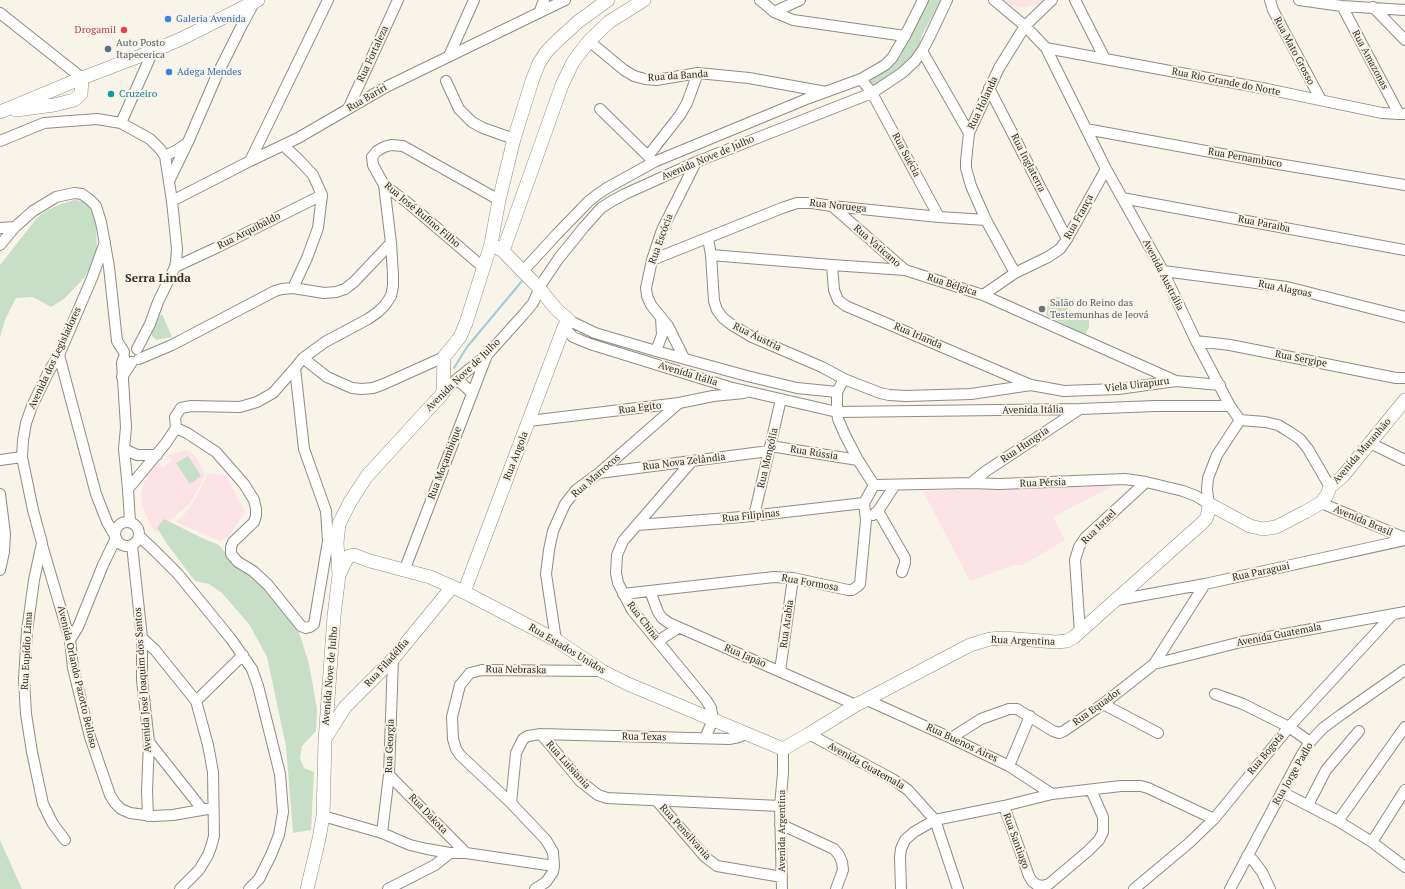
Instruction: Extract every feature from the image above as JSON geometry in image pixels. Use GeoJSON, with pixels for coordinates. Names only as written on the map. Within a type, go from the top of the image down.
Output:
{"type":"FeatureCollection","features":[{"type":"Feature","properties":{"kind":"main road"},"geometry":{"type":"LineString","coordinates":[[503,251],[562,85],[573,62],[591,39],[609,22],[644,0]]}},
{"type":"Feature","properties":{"kind":"main road"},"geometry":{"type":"LineString","coordinates":[[1,112],[54,105],[74,100],[82,90],[82,78],[183,38],[257,1]]}},
{"type":"Feature","properties":{"kind":"main road"},"geometry":{"type":"LineString","coordinates":[[604,3],[599,16],[609,22]]}},
{"type":"Feature","properties":{"kind":"main road"},"geometry":{"type":"LineString","coordinates":[[443,393],[444,357],[460,337],[484,268],[491,244],[499,200],[514,139],[539,63],[547,51],[579,21],[604,3]]}},
{"type":"Feature","properties":{"kind":"main road"},"geometry":{"type":"LineString","coordinates":[[579,21],[589,26],[592,31],[591,39]]}},
{"type":"Feature","properties":{"kind":"main road","name":"Avenida Itália"},"geometry":{"type":"LineString","coordinates":[[491,244],[503,251],[523,271],[540,289],[567,324]]}},
{"type":"Feature","properties":{"kind":"main road","name":"Rua Angola"},"geometry":{"type":"LineString","coordinates":[[464,592],[567,324]]}},
{"type":"Feature","properties":{"kind":"main road","name":"Avenida Nove de Julho"},"geometry":{"type":"LineString","coordinates":[[307,889],[323,816],[325,741],[339,575],[332,541],[341,517],[367,476],[443,393]]}},
{"type":"Feature","properties":{"kind":"main road","name":"Avenida Maranhão"},"geometry":{"type":"LineString","coordinates":[[1321,503],[1327,496],[1330,487],[1342,476],[1405,400]]}},
{"type":"Feature","properties":{"kind":"main road"},"geometry":{"type":"LineString","coordinates":[[1208,504],[1250,526],[1263,529],[1276,527],[1290,521],[1321,503]]}},
{"type":"Feature","properties":{"kind":"main road","name":"Rua Argentina"},"geometry":{"type":"LineString","coordinates":[[783,749],[861,702],[962,649],[983,640],[1003,638],[1056,642],[1067,641],[1080,633],[1201,524],[1206,519],[1208,504]]}},
{"type":"Feature","properties":{"kind":"main road","name":"Rua Estados Unidos"},"geometry":{"type":"LineString","coordinates":[[339,575],[346,560],[349,556],[354,555],[404,571],[430,577],[464,592],[556,640],[602,671],[648,693],[783,749]]}},
{"type":"Feature","properties":{"kind":"main road","name":"Rua Filadélfia"},"geometry":{"type":"LineString","coordinates":[[325,741],[330,729],[346,707],[393,659],[452,587]]}},
{"type":"Feature","properties":{"kind":"main road"},"geometry":{"type":"LineString","coordinates":[[328,698],[333,705],[338,707],[346,707]]}},
{"type":"Feature","properties":{"kind":"street"},"geometry":{"type":"LineString","coordinates":[[250,161],[328,0]]}},
{"type":"Feature","properties":{"kind":"street","name":"Rua Fortaleza"},"geometry":{"type":"LineString","coordinates":[[348,108],[398,0]]}},
{"type":"Feature","properties":{"kind":"street"},"geometry":{"type":"LineString","coordinates":[[449,56],[474,0]]}},
{"type":"Feature","properties":{"kind":"street"},"geometry":{"type":"LineString","coordinates":[[539,13],[544,0]]}},
{"type":"Feature","properties":{"kind":"street","name":"Rua Bariri"},"geometry":{"type":"LineString","coordinates":[[172,201],[315,129],[348,108],[386,87],[494,36],[565,0]]}},
{"type":"Feature","properties":{"kind":"street"},"geometry":{"type":"LineString","coordinates":[[760,0],[774,12],[793,20],[905,36]]}},
{"type":"Feature","properties":{"kind":"street"},"geometry":{"type":"LineString","coordinates":[[774,12],[800,0]]}},
{"type":"Feature","properties":{"kind":"street","name":"Avenida Nove de Julho"},"geometry":{"type":"LineString","coordinates":[[523,271],[557,234],[598,194],[651,159],[861,79],[885,65],[892,58],[905,36],[923,0]]}},
{"type":"Feature","properties":{"kind":"street","name":"Avenida Nove de Julho"},"geometry":{"type":"LineString","coordinates":[[443,393],[457,379],[487,355],[533,303],[547,275],[559,258],[601,208],[625,194],[696,162],[872,93],[902,73],[915,61],[922,51],[947,0]]}},
{"type":"Feature","properties":{"kind":"street","name":"Avenida Austrália"},"geometry":{"type":"LineString","coordinates":[[994,0],[1026,26],[1046,48],[1106,168],[1162,271],[1196,341],[1230,406],[1240,420]]}},
{"type":"Feature","properties":{"kind":"street","name":"Rua Holanda"},"geometry":{"type":"LineString","coordinates":[[1015,273],[986,220],[971,186],[966,168],[969,134],[999,68],[1026,26],[1052,0]]}},
{"type":"Feature","properties":{"kind":"street"},"geometry":{"type":"LineString","coordinates":[[1075,0],[1105,59]]}},
{"type":"Feature","properties":{"kind":"street","name":"Rua Mato Grosso"},"geometry":{"type":"LineString","coordinates":[[1270,0],[1273,10],[1320,100]]}},
{"type":"Feature","properties":{"kind":"street"},"geometry":{"type":"LineString","coordinates":[[1300,0],[1342,6],[1405,10]]}},
{"type":"Feature","properties":{"kind":"street"},"geometry":{"type":"LineString","coordinates":[[169,181],[188,142],[217,75],[242,25],[257,1]]}},
{"type":"Feature","properties":{"kind":"street","name":"Rua Amazonas"},"geometry":{"type":"LineString","coordinates":[[1342,6],[1402,114]]}},
{"type":"Feature","properties":{"kind":"street"},"geometry":{"type":"LineString","coordinates":[[1373,7],[1405,40]]}},
{"type":"Feature","properties":{"kind":"street"},"geometry":{"type":"LineString","coordinates":[[240,9],[242,25]]}},
{"type":"Feature","properties":{"kind":"street"},"geometry":{"type":"LineString","coordinates":[[0,13],[82,78]]}},
{"type":"Feature","properties":{"kind":"street","name":"Rua da Banda"},"geometry":{"type":"LineString","coordinates":[[591,39],[624,70],[634,76],[645,79],[656,80],[698,73],[749,78],[826,92]]}},
{"type":"Feature","properties":{"kind":"street","name":"Rua Rio Grande do Norte"},"geometry":{"type":"LineString","coordinates":[[1046,48],[1267,89],[1382,113],[1402,114]]}},
{"type":"Feature","properties":{"kind":"street"},"geometry":{"type":"LineString","coordinates":[[121,123],[153,51]]}},
{"type":"Feature","properties":{"kind":"street"},"geometry":{"type":"LineString","coordinates":[[922,51],[969,134]]}},
{"type":"Feature","properties":{"kind":"street"},"geometry":{"type":"LineString","coordinates":[[600,109],[651,159],[687,103],[698,73]]}},
{"type":"Feature","properties":{"kind":"street","name":"Rua Suécia"},"geometry":{"type":"LineString","coordinates":[[861,79],[872,93],[939,217]]}},
{"type":"Feature","properties":{"kind":"street"},"geometry":{"type":"LineString","coordinates":[[446,82],[459,109],[472,122],[482,128],[514,139]]}},
{"type":"Feature","properties":{"kind":"street","name":"Rua Inglaterra"},"geometry":{"type":"LineString","coordinates":[[989,88],[1067,239]]}},
{"type":"Feature","properties":{"kind":"street"},"geometry":{"type":"LineString","coordinates":[[0,141],[44,123],[92,119],[121,123],[150,139],[165,156],[177,249],[175,267],[148,328],[132,353],[122,363],[126,427],[124,449],[130,522]]}},
{"type":"Feature","properties":{"kind":"street","name":"Rua Pernambuco"},"geometry":{"type":"LineString","coordinates":[[1086,129],[1260,161],[1405,185]]}},
{"type":"Feature","properties":{"kind":"street"},"geometry":{"type":"LineString","coordinates":[[165,156],[188,142]]}},
{"type":"Feature","properties":{"kind":"street"},"geometry":{"type":"LineString","coordinates":[[283,145],[313,175],[322,195],[318,228],[307,258],[293,288]]}},
{"type":"Feature","properties":{"kind":"street","name":"Rua José Rufino Filho"},"geometry":{"type":"LineString","coordinates":[[484,268],[408,203],[384,186],[373,165],[372,157],[377,151],[384,147],[391,145],[403,146],[499,200]]}},
{"type":"Feature","properties":{"kind":"street","name":"Rua Escócia"},"geometry":{"type":"LineString","coordinates":[[684,358],[668,326],[651,304],[647,296],[646,288],[652,260],[662,230],[696,162]]}},
{"type":"Feature","properties":{"kind":"street","name":"Rua França"},"geometry":{"type":"LineString","coordinates":[[983,295],[1015,273],[1048,257],[1060,249],[1106,168]]}},
{"type":"Feature","properties":{"kind":"street"},"geometry":{"type":"LineString","coordinates":[[128,489],[157,455],[176,428],[175,417],[181,408],[191,406],[240,407],[257,402],[273,394],[303,358],[325,342],[368,319],[385,306],[391,296],[393,286],[391,243],[384,186]]}},
{"type":"Feature","properties":{"kind":"street"},"geometry":{"type":"LineString","coordinates":[[0,246],[15,227],[33,211],[56,197],[74,193],[82,194],[90,200],[96,206],[105,241],[116,315],[117,341],[132,353],[164,349],[275,291],[293,288],[324,293],[336,292],[345,289],[374,262],[391,243]]}},
{"type":"Feature","properties":{"kind":"street","name":"Rua Arquibaldo"},"geometry":{"type":"LineString","coordinates":[[175,267],[322,195]]}},
{"type":"Feature","properties":{"kind":"street","name":"Rua Paraiba"},"geometry":{"type":"LineString","coordinates":[[1122,198],[1405,250]]}},
{"type":"Feature","properties":{"kind":"street","name":"Rua Noruega"},"geometry":{"type":"LineString","coordinates":[[652,260],[790,205],[812,203],[939,217],[986,220]]}},
{"type":"Feature","properties":{"kind":"street","name":"Rua Vaticano"},"geometry":{"type":"LineString","coordinates":[[832,206],[905,270]]}},
{"type":"Feature","properties":{"kind":"street"},"geometry":{"type":"LineString","coordinates":[[0,228],[15,227]]}},
{"type":"Feature","properties":{"kind":"street","name":"Rua Áustria"},"geometry":{"type":"LineString","coordinates":[[708,238],[711,255],[714,300],[717,310],[723,318],[747,334],[822,367],[844,379]]}},
{"type":"Feature","properties":{"kind":"street","name":"Avenida dos Legisladores"},"geometry":{"type":"LineString","coordinates":[[22,457],[26,423],[32,406],[49,370],[59,355],[92,278],[105,241]]}},
{"type":"Feature","properties":{"kind":"street","name":"Rua Bélgica"},"geometry":{"type":"LineString","coordinates":[[711,255],[832,266],[905,270],[983,295],[1176,381]]}},
{"type":"Feature","properties":{"kind":"street","name":"Rua Irlanda"},"geometry":{"type":"LineString","coordinates":[[832,266],[834,290],[838,300],[846,306],[1031,385]]}},
{"type":"Feature","properties":{"kind":"street","name":"Rua Alagoas"},"geometry":{"type":"LineString","coordinates":[[1162,271],[1287,287],[1405,316]]}},
{"type":"Feature","properties":{"kind":"street"},"geometry":{"type":"LineString","coordinates":[[656,351],[662,335],[661,317]]}},
{"type":"Feature","properties":{"kind":"street","name":"Avenida Itália"},"geometry":{"type":"LineString","coordinates":[[567,324],[656,351],[797,388],[837,392]]}},
{"type":"Feature","properties":{"kind":"street","name":"Avenida Itália"},"geometry":{"type":"LineString","coordinates":[[567,324],[573,337],[590,344],[750,392],[837,412],[1230,406]]}},
{"type":"Feature","properties":{"kind":"street","name":"Rua Sergipe"},"geometry":{"type":"LineString","coordinates":[[1196,341],[1230,344],[1396,378],[1405,378]]}},
{"type":"Feature","properties":{"kind":"street"},"geometry":{"type":"LineString","coordinates":[[59,355],[96,494],[107,522],[120,544],[132,545],[139,536]]}},
{"type":"Feature","properties":{"kind":"street","name":"Rua Moçambique"},"geometry":{"type":"LineString","coordinates":[[404,571],[487,355]]}},
{"type":"Feature","properties":{"kind":"street"},"geometry":{"type":"LineString","coordinates":[[303,358],[327,377],[352,388],[362,389],[373,388],[384,384],[444,357]]}},
{"type":"Feature","properties":{"kind":"street"},"geometry":{"type":"LineString","coordinates":[[1146,367],[1148,385]]}},
{"type":"Feature","properties":{"kind":"street"},"geometry":{"type":"LineString","coordinates":[[176,428],[192,436],[216,452],[244,484],[254,500],[256,516],[254,522],[233,542],[231,547],[232,554],[238,562],[261,578],[273,590],[301,626],[306,628],[310,627],[314,624],[332,541],[326,511],[304,449],[295,368]]}},
{"type":"Feature","properties":{"kind":"street"},"geometry":{"type":"LineString","coordinates":[[998,371],[1002,389]]}},
{"type":"Feature","properties":{"kind":"street"},"geometry":{"type":"LineString","coordinates":[[457,379],[472,393]]}},
{"type":"Feature","properties":{"kind":"street"},"geometry":{"type":"LineString","coordinates":[[864,502],[874,485],[858,460],[845,435],[837,412],[837,392],[844,379],[880,393],[917,397],[970,394],[1031,385]]}},
{"type":"Feature","properties":{"kind":"street","name":"Viela Uirapuru"},"geometry":{"type":"LineString","coordinates":[[1031,385],[1064,391],[1118,389],[1176,381],[1220,385]]}},
{"type":"Feature","properties":{"kind":"street","name":"Rua Egito"},"geometry":{"type":"LineString","coordinates":[[530,421],[679,403],[713,396],[750,392]]}},
{"type":"Feature","properties":{"kind":"street","name":"Rua Mongólia"},"geometry":{"type":"LineString","coordinates":[[754,516],[781,399]]}},
{"type":"Feature","properties":{"kind":"street","name":"Rua Marrocos"},"geometry":{"type":"LineString","coordinates":[[556,640],[546,574],[548,550],[553,531],[565,504],[576,490],[599,473],[679,403]]}},
{"type":"Feature","properties":{"kind":"street","name":"Rua Hungria"},"geometry":{"type":"LineString","coordinates":[[971,483],[1080,409]]}},
{"type":"Feature","properties":{"kind":"street"},"geometry":{"type":"LineString","coordinates":[[1208,504],[1208,478],[1212,466],[1217,455],[1240,420],[1265,422],[1278,425],[1300,439],[1308,448],[1330,487]]}},
{"type":"Feature","properties":{"kind":"street"},"geometry":{"type":"LineString","coordinates":[[1370,443],[1405,460]]}},
{"type":"Feature","properties":{"kind":"street","name":"Rua Rússia"},"geometry":{"type":"LineString","coordinates":[[770,448],[858,460]]}},
{"type":"Feature","properties":{"kind":"street","name":"Rua Nova Zelândia"},"geometry":{"type":"LineString","coordinates":[[599,473],[692,461],[770,448]]}},
{"type":"Feature","properties":{"kind":"street"},"geometry":{"type":"LineString","coordinates":[[124,449],[137,455],[157,455]]}},
{"type":"Feature","properties":{"kind":"street"},"geometry":{"type":"LineString","coordinates":[[0,460],[22,457]]}},
{"type":"Feature","properties":{"kind":"street","name":"Rua Eupídio Lima"},"geometry":{"type":"LineString","coordinates":[[22,457],[33,510],[42,543],[34,580],[27,631],[24,679],[26,708],[32,752],[43,804],[53,824],[66,840]]}},
{"type":"Feature","properties":{"kind":"street","name":"Rua China"},"geometry":{"type":"LineString","coordinates":[[692,461],[623,541],[617,555],[616,573],[618,583],[632,610],[706,700],[711,708],[712,720]]}},
{"type":"Feature","properties":{"kind":"street","name":"Rua Pérsia"},"geometry":{"type":"LineString","coordinates":[[874,485],[895,486],[971,483],[1028,484],[1125,479],[1146,482],[1183,491],[1196,496],[1208,504]]}},
{"type":"Feature","properties":{"kind":"street","name":"Rua Israel"},"geometry":{"type":"LineString","coordinates":[[1080,633],[1075,560],[1079,548],[1085,538],[1146,482]]}},
{"type":"Feature","properties":{"kind":"street"},"geometry":{"type":"LineString","coordinates":[[866,520],[878,511],[895,486]]}},
{"type":"Feature","properties":{"kind":"street"},"geometry":{"type":"LineString","coordinates":[[0,494],[5,534],[4,552],[0,570]]}},
{"type":"Feature","properties":{"kind":"street","name":"Rua Filipinas"},"geometry":{"type":"LineString","coordinates":[[637,525],[754,516],[864,502]]}},
{"type":"Feature","properties":{"kind":"street","name":"Rua Formosa"},"geometry":{"type":"LineString","coordinates":[[623,594],[774,577],[793,578],[848,590],[855,588],[860,584],[866,520],[864,502]]}},
{"type":"Feature","properties":{"kind":"street","name":"Avenida Brasil"},"geometry":{"type":"LineString","coordinates":[[1321,503],[1405,539]]}},
{"type":"Feature","properties":{"kind":"street"},"geometry":{"type":"LineString","coordinates":[[326,511],[341,517]]}},
{"type":"Feature","properties":{"kind":"street"},"geometry":{"type":"LineString","coordinates":[[878,511],[905,558],[902,572]]}},
{"type":"Feature","properties":{"kind":"street"},"geometry":{"type":"LineString","coordinates":[[70,640],[78,627],[116,537],[116,530],[118,526],[124,522],[130,522],[137,528],[139,536],[178,574],[243,655],[252,670],[264,705],[280,774],[283,812],[279,835],[271,856],[259,879],[249,889]]}},
{"type":"Feature","properties":{"kind":"street","name":"Rua Paraguai"},"geometry":{"type":"LineString","coordinates":[[1117,600],[1205,584],[1405,539]]}},
{"type":"Feature","properties":{"kind":"street","name":"Avenida Orlando Pazotto Belloso"},"geometry":{"type":"LineString","coordinates":[[42,543],[70,640],[73,668],[90,737],[110,795],[115,803],[121,809],[130,813],[148,816],[163,816],[213,808]]}},
{"type":"Feature","properties":{"kind":"street","name":"Avenida José Joaquim dos Santos"},"geometry":{"type":"LineString","coordinates":[[132,545],[142,638],[142,680],[149,742],[147,791],[148,816]]}},
{"type":"Feature","properties":{"kind":"street","name":"Rua Arabia"},"geometry":{"type":"LineString","coordinates":[[780,671],[793,578]]}},
{"type":"Feature","properties":{"kind":"street","name":"Rua Equador"},"geometry":{"type":"LineString","coordinates":[[951,738],[981,719],[1009,709],[1017,709],[1053,731],[1059,733],[1064,731],[1103,704],[1154,664],[1205,584]]}},
{"type":"Feature","properties":{"kind":"street","name":"Rua Japão"},"geometry":{"type":"LineString","coordinates":[[650,591],[655,606],[662,618],[678,628],[780,671],[861,702]]}},
{"type":"Feature","properties":{"kind":"street","name":"Avenida Guatemala"},"geometry":{"type":"LineString","coordinates":[[1154,664],[1241,642],[1405,612]]}},
{"type":"Feature","properties":{"kind":"street","name":"Rua Bogotá"},"geometry":{"type":"LineString","coordinates":[[1134,889],[1189,843],[1214,818],[1289,727],[1393,614]]}},
{"type":"Feature","properties":{"kind":"street"},"geometry":{"type":"LineString","coordinates":[[658,641],[678,628]]}},
{"type":"Feature","properties":{"kind":"street"},"geometry":{"type":"LineString","coordinates":[[142,638],[155,650],[196,701],[208,745],[213,772],[214,836],[208,855],[199,870],[180,889]]}},
{"type":"Feature","properties":{"kind":"street"},"geometry":{"type":"LineString","coordinates":[[196,701],[243,655]]}},
{"type":"Feature","properties":{"kind":"street","name":"Rua Georgia"},"geometry":{"type":"LineString","coordinates":[[382,833],[389,775],[393,659]]}},
{"type":"Feature","properties":{"kind":"street","name":"Rua Nebraska"},"geometry":{"type":"LineString","coordinates":[[511,803],[460,755],[456,749],[452,739],[452,717],[460,685],[470,673],[482,670],[602,671]]}},
{"type":"Feature","properties":{"kind":"street","name":"Rua Jorge Padlo"},"geometry":{"type":"LineString","coordinates":[[1230,889],[1302,754],[1310,742],[1323,728],[1405,670]]}},
{"type":"Feature","properties":{"kind":"street"},"geometry":{"type":"LineString","coordinates":[[1215,694],[1243,704],[1289,727],[1310,742]]}},
{"type":"Feature","properties":{"kind":"street","name":"Rua Buenos Aires"},"geometry":{"type":"LineString","coordinates":[[861,702],[951,738],[1009,766],[1052,794]]}},
{"type":"Feature","properties":{"kind":"street"},"geometry":{"type":"LineString","coordinates":[[1103,704],[1158,733]]}},
{"type":"Feature","properties":{"kind":"street"},"geometry":{"type":"LineString","coordinates":[[1009,766],[1030,716]]}},
{"type":"Feature","properties":{"kind":"street"},"geometry":{"type":"LineString","coordinates":[[705,738],[712,720]]}},
{"type":"Feature","properties":{"kind":"street"},"geometry":{"type":"LineString","coordinates":[[1338,821],[1405,727]]}},
{"type":"Feature","properties":{"kind":"street"},"geometry":{"type":"LineString","coordinates":[[1308,806],[1326,770],[1358,731]]}},
{"type":"Feature","properties":{"kind":"street","name":"Rua Luisiania"},"geometry":{"type":"LineString","coordinates":[[511,803],[515,761],[519,746],[523,739],[528,736],[542,734],[580,780],[598,795],[607,798],[657,802],[780,806]]}},
{"type":"Feature","properties":{"kind":"street","name":"Rua Texas"},"geometry":{"type":"LineString","coordinates":[[542,734],[729,739],[746,734]]}},
{"type":"Feature","properties":{"kind":"street","name":"Avenida Guatemala"},"geometry":{"type":"LineString","coordinates":[[809,734],[902,785],[918,799],[935,820],[958,889]]}},
{"type":"Feature","properties":{"kind":"street"},"geometry":{"type":"LineString","coordinates":[[149,742],[202,809]]}},
{"type":"Feature","properties":{"kind":"street","name":"Avenida Argentina"},"geometry":{"type":"LineString","coordinates":[[782,889],[780,806],[783,773],[783,749]]}},
{"type":"Feature","properties":{"kind":"street","name":"Rua Dakota"},"geometry":{"type":"LineString","coordinates":[[389,775],[466,853]]}},
{"type":"Feature","properties":{"kind":"street"},"geometry":{"type":"LineString","coordinates":[[901,889],[901,848],[905,840],[914,832],[935,820],[1004,806],[1052,794],[1121,786],[1141,786],[1148,788],[1214,818]]}},
{"type":"Feature","properties":{"kind":"street","name":"Rua Santiago"},"geometry":{"type":"LineString","coordinates":[[1004,806],[1029,876],[1037,885],[1043,886],[1049,884],[1099,840],[1103,832],[1103,816],[1091,790]]}},
{"type":"Feature","properties":{"kind":"street"},"geometry":{"type":"LineString","coordinates":[[1372,842],[1405,790]]}},
{"type":"Feature","properties":{"kind":"street"},"geometry":{"type":"LineString","coordinates":[[1282,792],[1338,821],[1372,842],[1405,867]]}},
{"type":"Feature","properties":{"kind":"street","name":"Rua Pensilvania"},"geometry":{"type":"LineString","coordinates":[[657,802],[705,857],[717,866],[782,877]]}},
{"type":"Feature","properties":{"kind":"street"},"geometry":{"type":"LineString","coordinates":[[511,803],[546,840],[553,852],[554,866],[550,878],[535,889]]}},
{"type":"Feature","properties":{"kind":"street"},"geometry":{"type":"LineString","coordinates":[[323,816],[382,833],[410,845],[427,850],[450,853],[466,853],[554,866]]}},
{"type":"Feature","properties":{"kind":"street"},"geometry":{"type":"LineString","coordinates":[[780,824],[834,849],[842,862],[843,870],[836,889]]}},
{"type":"Feature","properties":{"kind":"street"},"geometry":{"type":"LineString","coordinates":[[388,889],[435,865],[450,853]]}},
{"type":"Feature","properties":{"kind":"street"},"geometry":{"type":"LineString","coordinates":[[1247,856],[1253,860],[1262,872],[1270,889]]}},
{"type":"Feature","properties":{"kind":"shaded area"},"geometry":{"type":"Polygon","coordinates":[[[1003,0],[1046,0],[1021,8],[1003,0]]]}},
{"type":"Feature","properties":{"kind":"shaded area"},"geometry":{"type":"Polygon","coordinates":[[[186,450],[195,455],[205,474],[190,503],[156,533],[142,506],[141,494],[144,483],[158,461],[162,468],[173,459],[165,456],[186,450]]]}},
{"type":"Feature","properties":{"kind":"shaded area"},"geometry":{"type":"Polygon","coordinates":[[[208,473],[226,476],[245,512],[229,536],[220,541],[176,522],[184,515],[196,498],[208,473]]]}},
{"type":"Feature","properties":{"kind":"shaded area"},"geometry":{"type":"Polygon","coordinates":[[[1113,486],[1053,517],[1065,540],[1023,565],[1013,565],[970,581],[923,491],[1113,486]]]}},
{"type":"Feature","properties":{"kind":"green space"},"geometry":{"type":"Polygon","coordinates":[[[928,0],[941,0],[922,35],[917,52],[875,86],[870,81],[891,66],[912,34],[928,0]]]}},
{"type":"Feature","properties":{"kind":"green space"},"geometry":{"type":"Polygon","coordinates":[[[74,200],[89,202],[96,218],[97,255],[84,278],[64,299],[51,307],[33,297],[16,298],[5,320],[0,337],[0,265],[37,218],[46,211],[74,200]]]}},
{"type":"Feature","properties":{"kind":"green space"},"geometry":{"type":"Polygon","coordinates":[[[1061,297],[1069,310],[1086,317],[1089,320],[1089,327],[1085,335],[1046,315],[1048,303],[1052,298],[1061,297]]]}},
{"type":"Feature","properties":{"kind":"green space"},"geometry":{"type":"Polygon","coordinates":[[[162,314],[172,337],[156,340],[152,336],[152,332],[158,318],[162,314]]]}},
{"type":"Feature","properties":{"kind":"green space"},"geometry":{"type":"Polygon","coordinates":[[[188,456],[201,476],[190,484],[176,463],[188,456]]]}},
{"type":"Feature","properties":{"kind":"green space"},"geometry":{"type":"Polygon","coordinates":[[[164,519],[219,545],[230,558],[276,599],[297,626],[309,664],[317,709],[316,731],[302,746],[300,758],[304,768],[314,772],[311,830],[293,833],[286,746],[267,657],[249,624],[222,593],[209,584],[195,581],[167,544],[157,528],[164,519]]]}},
{"type":"Feature","properties":{"kind":"green space"},"geometry":{"type":"Polygon","coordinates":[[[0,840],[22,889],[0,889],[0,840]]]}},
{"type":"Feature","properties":{"kind":"waterway"},"geometry":{"type":"LineString","coordinates":[[454,368],[467,347],[522,281]]}},
{"type":"Feature","properties":{"kind":"place","name":"Galeria Avenida"},"geometry":{"type":"Point","coordinates":[168,19]}},
{"type":"Feature","properties":{"kind":"place","name":"Drogamil"},"geometry":{"type":"Point","coordinates":[124,30]}},
{"type":"Feature","properties":{"kind":"place","name":"Auto Posto Itapecerica"},"geometry":{"type":"Point","coordinates":[108,49]}},
{"type":"Feature","properties":{"kind":"place","name":"Adega Mendes"},"geometry":{"type":"Point","coordinates":[169,72]}},
{"type":"Feature","properties":{"kind":"place","name":"Cruzeiro"},"geometry":{"type":"Point","coordinates":[111,94]}},
{"type":"Feature","properties":{"kind":"place","name":"Salão do Reino das Testemunhas de Jeová"},"geometry":{"type":"Point","coordinates":[1042,309]}},
{"type":"Feature","properties":{"kind":"district","name":"Serra Linda"},"geometry":{"type":"Point","coordinates":[158,279]}}]}
